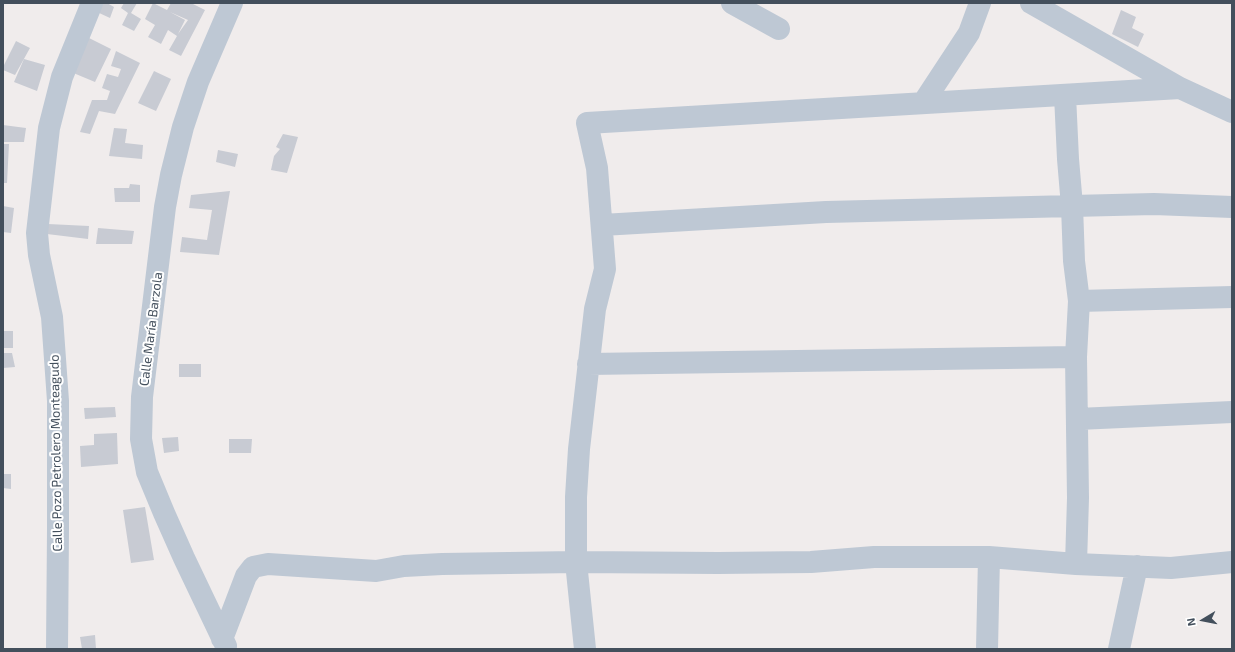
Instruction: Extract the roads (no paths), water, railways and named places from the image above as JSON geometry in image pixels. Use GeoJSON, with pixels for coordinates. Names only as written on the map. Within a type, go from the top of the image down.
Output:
{"type":"FeatureCollection","features":[{"type":"Feature","properties":{"kind":"street","name":"Calle Pozo Petrolero Monteagudo"},"geometry":{"type":"LineString","coordinates":[[57,649],[58,401],[52,317],[39,255],[37,233],[49,128],[62,77],[92,3]]}},
{"type":"Feature","properties":{"kind":"street","name":"Calle María Barzola"},"geometry":{"type":"LineString","coordinates":[[225,644],[184,558],[147,472],[141,439],[142,397],[171,175],[198,82],[232,3]]}},
{"type":"Feature","properties":{"kind":"street"},"geometry":{"type":"LineString","coordinates":[[732,3],[779,29]]}},
{"type":"Feature","properties":{"kind":"street"},"geometry":{"type":"LineString","coordinates":[[923,103],[969,33],[980,3]]}},
{"type":"Feature","properties":{"kind":"street"},"geometry":{"type":"LineString","coordinates":[[1031,3],[1180,88],[1232,112]]}},
{"type":"Feature","properties":{"kind":"street"},"geometry":{"type":"LineString","coordinates":[[585,649],[576,562],[576,497],[579,449],[588,364],[595,310],[605,269],[597,168],[587,123],[1180,88]]}},
{"type":"Feature","properties":{"kind":"street"},"geometry":{"type":"LineString","coordinates":[[1065,95],[1074,261],[1079,301],[1076,357],[1078,419],[1076,564]]}},
{"type":"Feature","properties":{"kind":"street"},"geometry":{"type":"LineString","coordinates":[[602,226],[826,212],[1154,204],[1232,207]]}},
{"type":"Feature","properties":{"kind":"street"},"geometry":{"type":"LineString","coordinates":[[1079,301],[1232,298]]}},
{"type":"Feature","properties":{"kind":"street"},"geometry":{"type":"LineString","coordinates":[[588,364],[1076,357]]}},
{"type":"Feature","properties":{"kind":"street"},"geometry":{"type":"LineString","coordinates":[[1078,419],[1232,412]]}},
{"type":"Feature","properties":{"kind":"street"},"geometry":{"type":"LineString","coordinates":[[225,644],[246,576],[253,567],[268,564],[376,572],[404,566],[442,564],[576,562],[718,564],[811,562],[874,558],[989,557],[1076,564],[1171,568],[1232,562]]}},
{"type":"Feature","properties":{"kind":"street"},"geometry":{"type":"LineString","coordinates":[[986,649],[989,557]]}},
{"type":"Feature","properties":{"kind":"street"},"geometry":{"type":"LineString","coordinates":[[1118,649],[1137,566]]}}]}
